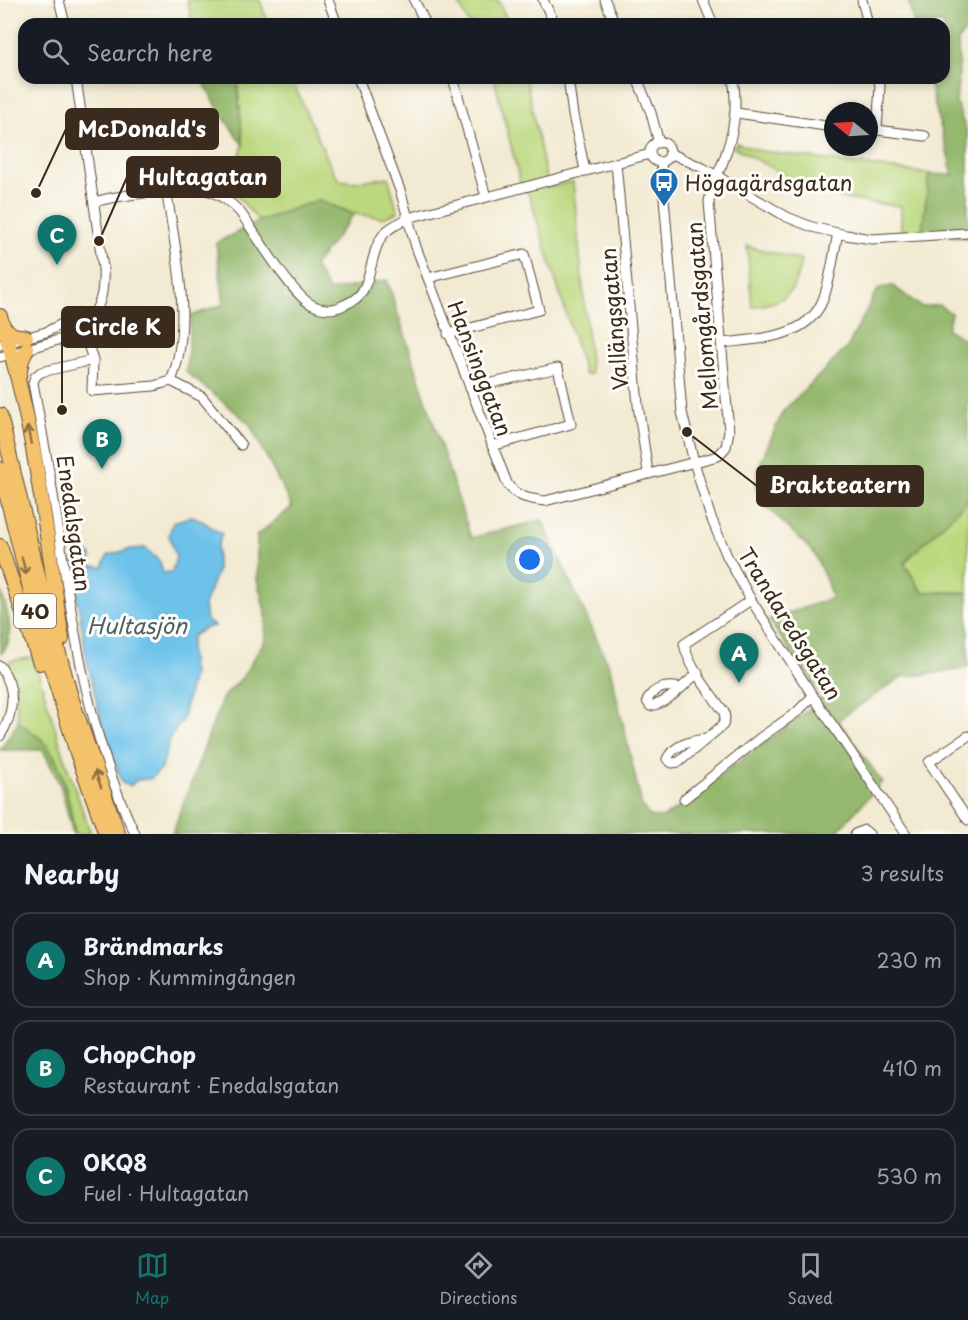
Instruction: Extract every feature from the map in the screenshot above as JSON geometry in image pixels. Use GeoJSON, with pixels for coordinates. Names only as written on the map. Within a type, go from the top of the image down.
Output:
{"type":"FeatureCollection","features":[{"type":"Feature","properties":{"kind":"highway"},"geometry":{"type":"LineString","coordinates":[[2,321],[14,335],[26,343],[18,381]]}},
{"type":"Feature","properties":{"kind":"highway"},"geometry":{"type":"LineString","coordinates":[[2,321],[4,351],[18,381],[48,533],[71,697]]}},
{"type":"Feature","properties":{"kind":"highway","name":"40"},"geometry":{"type":"LineString","coordinates":[[0,415],[43,596],[71,697],[118,834]]}},
{"type":"Feature","properties":{"kind":"highway","name":"40"},"geometry":{"type":"LineString","coordinates":[[0,469],[44,644],[76,753],[105,834]]}},
{"type":"Feature","properties":{"kind":"highway"},"geometry":{"type":"LineString","coordinates":[[0,546],[53,701],[76,753]]}},
{"type":"Feature","properties":{"kind":"street"},"geometry":{"type":"LineString","coordinates":[[60,0],[64,18]]}},
{"type":"Feature","properties":{"kind":"street"},"geometry":{"type":"LineString","coordinates":[[328,0],[336,18]]}},
{"type":"Feature","properties":{"kind":"street"},"geometry":{"type":"LineString","coordinates":[[414,0],[423,18]]}},
{"type":"Feature","properties":{"kind":"street"},"geometry":{"type":"LineString","coordinates":[[543,0],[552,18]]}},
{"type":"Feature","properties":{"kind":"street"},"geometry":{"type":"LineString","coordinates":[[605,0],[612,18]]}},
{"type":"Feature","properties":{"kind":"street"},"geometry":{"type":"LineString","coordinates":[[703,0],[710,18]]}},
{"type":"Feature","properties":{"kind":"street"},"geometry":{"type":"LineString","coordinates":[[862,0],[866,18]]}},
{"type":"Feature","properties":{"kind":"street"},"geometry":{"type":"LineString","coordinates":[[77,84],[104,286],[99,308],[89,321]]}},
{"type":"Feature","properties":{"kind":"street","name":"Hansinggatan"},"geometry":{"type":"LineString","coordinates":[[360,84],[401,193],[448,334],[511,490],[531,499],[545,501],[648,472],[694,462]]}},
{"type":"Feature","properties":{"kind":"street"},"geometry":{"type":"LineString","coordinates":[[455,84],[486,197]]}},
{"type":"Feature","properties":{"kind":"street"},"geometry":{"type":"LineString","coordinates":[[569,84],[585,170]]}},
{"type":"Feature","properties":{"kind":"street"},"geometry":{"type":"LineString","coordinates":[[639,84],[651,113],[658,142]]}},
{"type":"Feature","properties":{"kind":"street","name":"Mellomgårdsgatan"},"geometry":{"type":"LineString","coordinates":[[694,462],[718,456],[729,440],[709,202],[711,188],[731,140],[736,114],[734,84]]}},
{"type":"Feature","properties":{"kind":"street"},"geometry":{"type":"LineString","coordinates":[[877,102],[880,84]]}},
{"type":"Feature","properties":{"kind":"street"},"geometry":{"type":"LineString","coordinates":[[736,114],[824,126]]}},
{"type":"Feature","properties":{"kind":"street"},"geometry":{"type":"LineString","coordinates":[[878,131],[925,136]]}},
{"type":"Feature","properties":{"kind":"street"},"geometry":{"type":"LineString","coordinates":[[658,142],[667,145],[670,153],[716,175],[793,220],[838,233],[872,239],[968,232]]}},
{"type":"Feature","properties":{"kind":"street"},"geometry":{"type":"LineString","coordinates":[[658,142],[652,146],[650,154],[654,160],[661,162],[667,159],[670,153]]}},
{"type":"Feature","properties":{"kind":"street"},"geometry":{"type":"LineString","coordinates":[[94,202],[195,186],[218,194],[232,203],[302,298],[322,309],[338,308],[354,301],[363,291],[380,239],[388,230],[408,218],[650,154]]}},
{"type":"Feature","properties":{"kind":"street","name":"Trandaredsgatan"},"geometry":{"type":"LineString","coordinates":[[661,162],[681,400],[694,462],[715,528],[751,600],[906,834]]}},
{"type":"Feature","properties":{"kind":"street","name":"Vallängsgatan"},"geometry":{"type":"LineString","coordinates":[[616,163],[638,405],[648,472]]}},
{"type":"Feature","properties":{"kind":"street"},"geometry":{"type":"LineString","coordinates":[[166,189],[181,299],[183,334],[177,368],[171,381]]}},
{"type":"Feature","properties":{"kind":"street"},"geometry":{"type":"LineString","coordinates":[[722,344],[773,336],[791,331],[808,321],[821,304],[838,233]]}},
{"type":"Feature","properties":{"kind":"street"},"geometry":{"type":"LineString","coordinates":[[428,278],[524,254],[539,310],[448,334]]}},
{"type":"Feature","properties":{"kind":"street"},"geometry":{"type":"LineString","coordinates":[[4,351],[26,343],[77,314],[84,315],[89,321],[90,328],[82,336],[26,343]]}},
{"type":"Feature","properties":{"kind":"street"},"geometry":{"type":"LineString","coordinates":[[68,321],[69,331],[82,336],[93,360],[92,391],[154,386],[171,381],[202,397],[241,445]]}},
{"type":"Feature","properties":{"kind":"street","name":"Enedalsgatan"},"geometry":{"type":"LineString","coordinates":[[93,360],[40,372],[33,383],[46,448],[82,675],[113,784],[135,834]]}},
{"type":"Feature","properties":{"kind":"street"},"geometry":{"type":"LineString","coordinates":[[470,388],[558,368],[571,424],[492,446]]}},
{"type":"Feature","properties":{"kind":"street"},"geometry":{"type":"LineString","coordinates":[[707,739],[723,725],[724,712],[698,673],[684,644],[751,600]]}},
{"type":"Feature","properties":{"kind":"street"},"geometry":{"type":"LineString","coordinates":[[0,666],[11,687],[13,700],[9,723],[0,736]]}},
{"type":"Feature","properties":{"kind":"street"},"geometry":{"type":"LineString","coordinates":[[680,688],[698,673]]}},
{"type":"Feature","properties":{"kind":"street"},"geometry":{"type":"LineString","coordinates":[[684,799],[796,712],[813,696]]}},
{"type":"Feature","properties":{"kind":"street"},"geometry":{"type":"LineString","coordinates":[[968,736],[929,762],[968,820]]}},
{"type":"Feature","properties":{"kind":"street"},"geometry":{"type":"LineString","coordinates":[[855,834],[864,830],[869,834]]}},
{"type":"Feature","properties":{"kind":"green space"},"geometry":{"type":"Polygon","coordinates":[[[187,0],[260,0],[266,18],[192,18],[187,0]]]}},
{"type":"Feature","properties":{"kind":"green space"},"geometry":{"type":"Polygon","coordinates":[[[457,0],[498,0],[506,18],[466,18],[457,0]]]}},
{"type":"Feature","properties":{"kind":"green space"},"geometry":{"type":"Polygon","coordinates":[[[908,0],[949,0],[968,5],[968,27],[958,41],[959,72],[956,102],[968,136],[968,238],[922,232],[929,174],[953,175],[930,84],[950,84],[950,18],[912,18],[908,0]]]}},
{"type":"Feature","properties":{"kind":"green space"},"geometry":{"type":"Polygon","coordinates":[[[204,84],[238,84],[243,145],[204,84]]]}},
{"type":"Feature","properties":{"kind":"green space"},"geometry":{"type":"Polygon","coordinates":[[[238,84],[294,84],[339,180],[354,182],[388,177],[398,212],[383,218],[354,214],[318,200],[259,221],[230,187],[243,145],[238,84]]]}},
{"type":"Feature","properties":{"kind":"green space"},"geometry":{"type":"Polygon","coordinates":[[[496,84],[527,84],[548,187],[573,182],[591,374],[585,375],[530,197],[520,182],[496,84]]]}},
{"type":"Feature","properties":{"kind":"green space"},"geometry":{"type":"Polygon","coordinates":[[[736,143],[761,151],[929,174],[922,232],[901,233],[901,206],[854,200],[815,190],[734,147],[736,143]]]}},
{"type":"Feature","properties":{"kind":"green space"},"geometry":{"type":"Polygon","coordinates":[[[318,200],[354,214],[314,266],[329,291],[387,280],[471,538],[542,520],[610,668],[642,806],[649,816],[662,818],[678,808],[786,728],[822,697],[769,620],[832,598],[814,553],[761,501],[756,488],[759,466],[783,411],[847,348],[880,288],[893,286],[922,307],[939,305],[951,313],[947,329],[968,342],[968,497],[962,506],[904,563],[922,592],[968,593],[968,666],[959,670],[902,677],[838,720],[882,782],[835,834],[172,834],[223,697],[242,678],[265,640],[266,615],[257,579],[257,535],[292,507],[249,423],[186,372],[191,316],[224,304],[216,243],[259,221],[318,200]]]}},
{"type":"Feature","properties":{"kind":"green space"},"geometry":{"type":"Polygon","coordinates":[[[747,246],[801,260],[792,289],[781,299],[752,307],[747,246]]]}},
{"type":"Feature","properties":{"kind":"green space"},"geometry":{"type":"Polygon","coordinates":[[[968,500],[968,592],[922,592],[904,563],[968,500]]]}},
{"type":"Feature","properties":{"kind":"green space"},"geometry":{"type":"Polygon","coordinates":[[[0,589],[8,614],[10,631],[9,640],[1,654],[0,589]]]}},
{"type":"Feature","properties":{"kind":"green space"},"geometry":{"type":"Polygon","coordinates":[[[33,657],[91,834],[75,834],[65,784],[56,759],[41,739],[18,722],[16,693],[5,665],[11,661],[33,657]]]}},
{"type":"Feature","properties":{"kind":"green space"},"geometry":{"type":"Polygon","coordinates":[[[18,722],[41,739],[56,759],[65,784],[75,834],[73,834],[61,787],[43,750],[0,750],[18,722]]]}},
{"type":"Feature","properties":{"kind":"water","name":"Hultasjön"},"geometry":{"type":"Polygon","coordinates":[[[192,516],[222,534],[217,547],[217,571],[204,605],[206,621],[215,626],[205,628],[192,636],[190,652],[193,675],[182,721],[170,738],[162,768],[150,779],[137,780],[130,786],[122,783],[102,724],[86,657],[72,561],[81,549],[91,555],[91,566],[103,567],[108,555],[145,548],[160,562],[163,573],[172,572],[176,557],[169,535],[173,522],[192,516]]]}},
{"type":"Feature","properties":{"kind":"place","name":"McDonald's"},"geometry":{"type":"Point","coordinates":[36,193]}},
{"type":"Feature","properties":{"kind":"place","name":"Högagärdsgatan"},"geometry":{"type":"Point","coordinates":[664,208]}},
{"type":"Feature","properties":{"kind":"place","name":"Hultagatan"},"geometry":{"type":"Point","coordinates":[99,241]}},
{"type":"Feature","properties":{"kind":"place","name":"OKQ8"},"geometry":{"type":"Point","coordinates":[57,265]}},
{"type":"Feature","properties":{"kind":"place","name":"Circle K"},"geometry":{"type":"Point","coordinates":[62,410]}},
{"type":"Feature","properties":{"kind":"place","name":"Brakteatern"},"geometry":{"type":"Point","coordinates":[687,432]}},
{"type":"Feature","properties":{"kind":"place","name":"ChopChop"},"geometry":{"type":"Point","coordinates":[102,469]}},
{"type":"Feature","properties":{"kind":"place","name":"Brändmarks"},"geometry":{"type":"Point","coordinates":[739,683]}}]}
